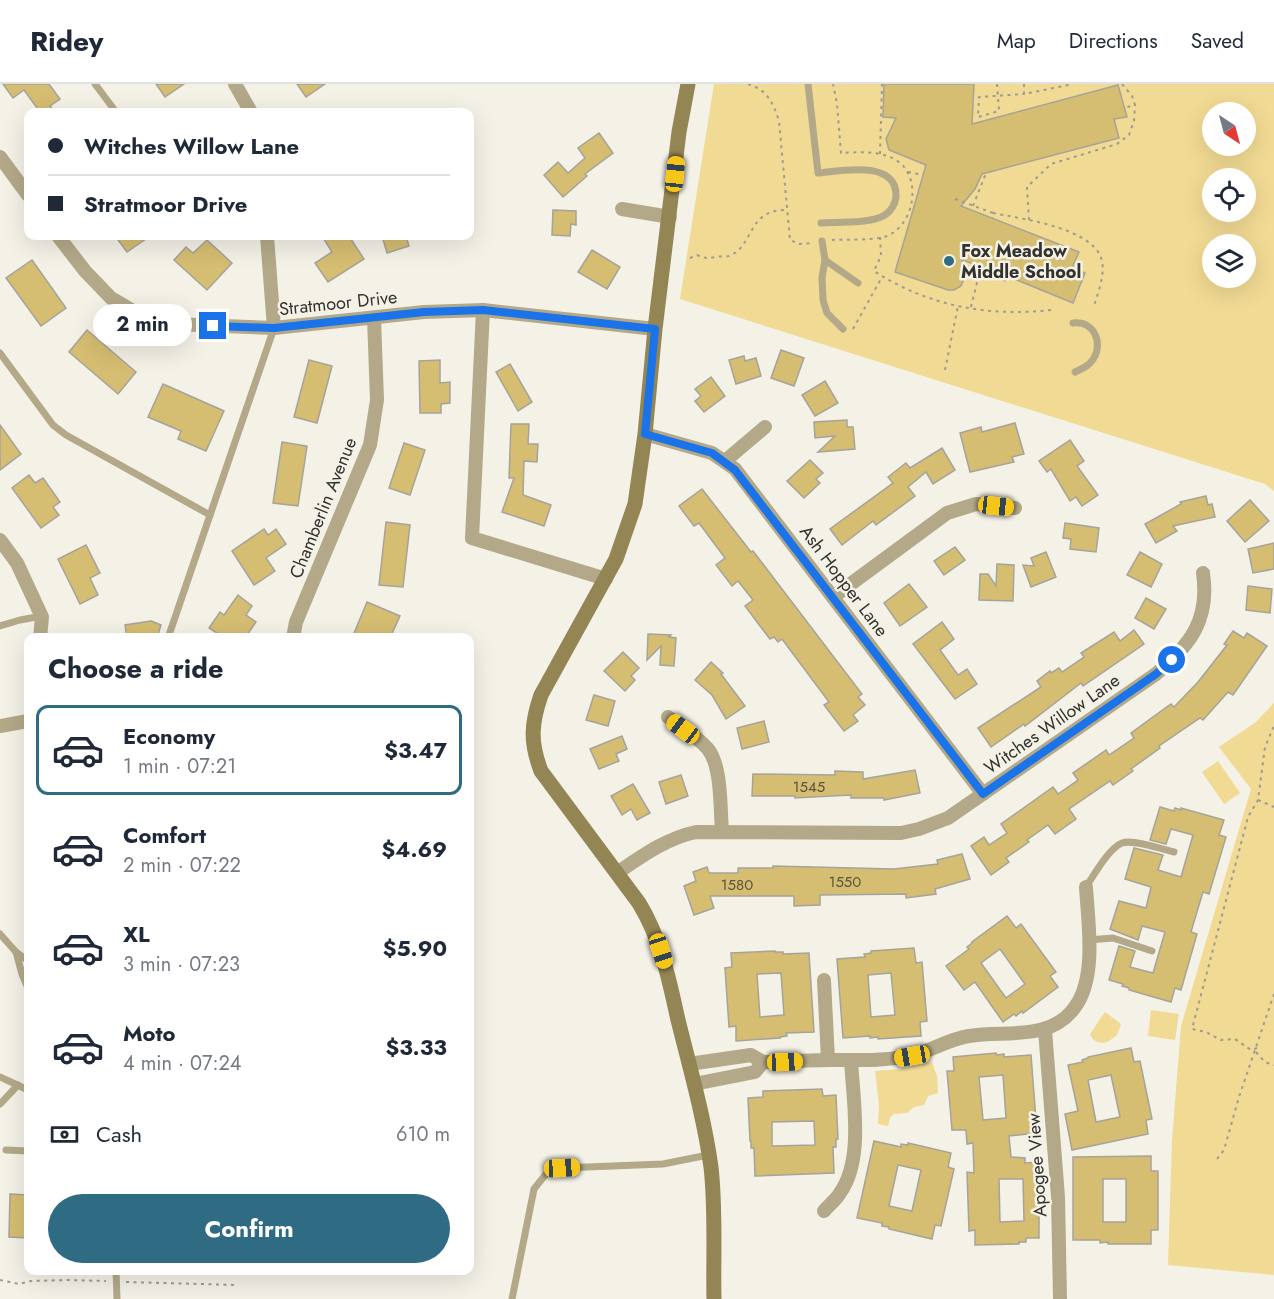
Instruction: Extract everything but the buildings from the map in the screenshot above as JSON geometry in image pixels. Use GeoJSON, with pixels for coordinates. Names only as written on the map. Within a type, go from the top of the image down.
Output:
{"type":"FeatureCollection","features":[{"type":"Feature","properties":{"kind":"main road"},"geometry":{"type":"LineString","coordinates":[[687,84],[635,504],[626,535],[606,579],[540,695],[534,714],[532,735],[534,752],[541,771],[617,873],[650,921],[657,938],[694,1084],[708,1155],[714,1214],[714,1299]]}},
{"type":"Feature","properties":{"kind":"street"},"geometry":{"type":"LineString","coordinates":[[235,84],[249,108]]}},
{"type":"Feature","properties":{"kind":"street"},"geometry":{"type":"LineString","coordinates":[[0,157],[24,190]]}},
{"type":"Feature","properties":{"kind":"street"},"geometry":{"type":"LineString","coordinates":[[622,209],[670,217]]}},
{"type":"Feature","properties":{"kind":"street","name":"Stratmoor Drive"},"geometry":{"type":"LineString","coordinates":[[61,240],[85,272],[111,298],[140,315],[172,324],[274,328],[424,312],[483,310],[655,329]]}},
{"type":"Feature","properties":{"kind":"street"},"geometry":{"type":"LineString","coordinates":[[267,240],[274,328]]}},
{"type":"Feature","properties":{"kind":"street"},"geometry":{"type":"LineString","coordinates":[[483,310],[472,538],[606,579]]}},
{"type":"Feature","properties":{"kind":"street","name":"Chamberlin Avenue"},"geometry":{"type":"LineString","coordinates":[[294,633],[296,622],[370,445],[377,400],[374,318]]}},
{"type":"Feature","properties":{"kind":"street"},"geometry":{"type":"LineString","coordinates":[[726,461],[765,427]]}},
{"type":"Feature","properties":{"kind":"street","name":"Ash Hopper Lane"},"geometry":{"type":"LineString","coordinates":[[645,434],[712,453],[726,461],[753,491],[983,794]]}},
{"type":"Feature","properties":{"kind":"street"},"geometry":{"type":"LineString","coordinates":[[833,597],[947,513],[976,504],[1015,508]]}},
{"type":"Feature","properties":{"kind":"street"},"geometry":{"type":"LineString","coordinates":[[0,540],[17,563],[42,616],[40,633]]}},
{"type":"Feature","properties":{"kind":"street","name":"Witches Willow Lane"},"geometry":{"type":"LineString","coordinates":[[617,873],[643,855],[680,835],[696,832],[901,833],[948,818],[1156,674],[1172,660],[1192,634],[1204,611],[1206,594],[1203,573]]}},
{"type":"Feature","properties":{"kind":"street"},"geometry":{"type":"LineString","coordinates":[[668,717],[699,740],[714,758],[722,831]]}},
{"type":"Feature","properties":{"kind":"street"},"geometry":{"type":"LineString","coordinates":[[0,726],[24,722]]}},
{"type":"Feature","properties":{"kind":"street"},"geometry":{"type":"LineString","coordinates":[[689,1064],[751,1054],[763,1062],[896,1058],[912,1056],[960,1037],[1031,1033],[1045,1030],[1064,1018],[1080,1000],[1087,975],[1086,886]]}},
{"type":"Feature","properties":{"kind":"street"},"geometry":{"type":"LineString","coordinates":[[824,980],[828,1060]]}},
{"type":"Feature","properties":{"kind":"street","name":"Apogee View"},"geometry":{"type":"LineString","coordinates":[[1045,1030],[1058,1197],[1060,1299]]}},
{"type":"Feature","properties":{"kind":"street"},"geometry":{"type":"LineString","coordinates":[[824,1211],[841,1193],[851,1170],[854,1156],[851,1060]]}},
{"type":"Feature","properties":{"kind":"street"},"geometry":{"type":"LineString","coordinates":[[694,1084],[755,1072],[763,1062]]}},
{"type":"Feature","properties":{"kind":"lane"},"geometry":{"type":"LineString","coordinates":[[95,84],[113,108]]}},
{"type":"Feature","properties":{"kind":"lane"},"geometry":{"type":"LineString","coordinates":[[808,84],[818,172],[876,170],[885,174],[895,189],[896,198],[893,207],[885,215],[873,219],[821,223]]}},
{"type":"Feature","properties":{"kind":"lane"},"geometry":{"type":"LineString","coordinates":[[822,241],[825,260],[822,278],[823,300],[827,313],[843,329]]}},
{"type":"Feature","properties":{"kind":"lane"},"geometry":{"type":"LineString","coordinates":[[825,260],[858,284]]}},
{"type":"Feature","properties":{"kind":"lane"},"geometry":{"type":"LineString","coordinates":[[1073,323],[1081,322],[1094,330],[1098,348],[1096,356],[1089,365],[1075,372]]}},
{"type":"Feature","properties":{"kind":"lane"},"geometry":{"type":"LineString","coordinates":[[170,633],[274,328]]}},
{"type":"Feature","properties":{"kind":"lane"},"geometry":{"type":"LineString","coordinates":[[0,353],[53,425],[66,435],[210,514]]}},
{"type":"Feature","properties":{"kind":"lane"},"geometry":{"type":"LineString","coordinates":[[0,626],[42,616]]}},
{"type":"Feature","properties":{"kind":"lane"},"geometry":{"type":"LineString","coordinates":[[1086,886],[1113,849],[1123,842],[1174,852]]}},
{"type":"Feature","properties":{"kind":"lane"},"geometry":{"type":"LineString","coordinates":[[0,934],[24,958]]}},
{"type":"Feature","properties":{"kind":"lane"},"geometry":{"type":"LineString","coordinates":[[1088,940],[1099,937],[1113,938],[1152,951]]}},
{"type":"Feature","properties":{"kind":"lane"},"geometry":{"type":"LineString","coordinates":[[16,952],[24,979]]}},
{"type":"Feature","properties":{"kind":"lane"},"geometry":{"type":"LineString","coordinates":[[0,1077],[24,1088]]}},
{"type":"Feature","properties":{"kind":"lane"},"geometry":{"type":"LineString","coordinates":[[0,1104],[18,1085]]}},
{"type":"Feature","properties":{"kind":"lane"},"geometry":{"type":"LineString","coordinates":[[6,1150],[24,1151]]}},
{"type":"Feature","properties":{"kind":"lane"},"geometry":{"type":"LineString","coordinates":[[512,1299],[534,1189],[546,1174],[562,1168],[663,1164],[708,1155]]}},
{"type":"Feature","properties":{"kind":"lane"},"geometry":{"type":"LineString","coordinates":[[116,1275],[117,1299]]}},
{"type":"Feature","properties":{"kind":"path"},"geometry":{"type":"LineString","coordinates":[[748,84],[765,92],[774,104],[779,121],[790,240],[799,244],[886,236],[898,229],[907,217],[913,184],[908,172],[898,162],[880,153],[841,153],[833,84]]}},
{"type":"Feature","properties":{"kind":"path"},"geometry":{"type":"LineString","coordinates":[[880,153],[882,84]]}},
{"type":"Feature","properties":{"kind":"path"},"geometry":{"type":"LineString","coordinates":[[996,84],[998,96],[999,111],[978,117],[979,97],[998,96],[1024,94],[1073,84]]}},
{"type":"Feature","properties":{"kind":"path"},"geometry":{"type":"LineString","coordinates":[[1024,84],[1024,94]]}},
{"type":"Feature","properties":{"kind":"path"},"geometry":{"type":"LineString","coordinates":[[1029,220],[1027,188],[1052,164],[1117,144],[1129,135],[1134,120],[1135,105],[1132,96],[1122,84]]}},
{"type":"Feature","properties":{"kind":"path"},"geometry":{"type":"LineString","coordinates":[[1124,108],[1135,105]]}},
{"type":"Feature","properties":{"kind":"path"},"geometry":{"type":"LineString","coordinates":[[908,172],[923,175]]}},
{"type":"Feature","properties":{"kind":"path"},"geometry":{"type":"LineString","coordinates":[[973,206],[986,173]]}},
{"type":"Feature","properties":{"kind":"path"},"geometry":{"type":"LineString","coordinates":[[955,200],[993,213],[1029,220],[1083,237],[1096,247],[1102,262],[1101,284],[1094,306]]}},
{"type":"Feature","properties":{"kind":"path"},"geometry":{"type":"LineString","coordinates":[[690,258],[697,255],[708,259],[731,255],[743,244],[757,222],[769,212],[786,210]]}},
{"type":"Feature","properties":{"kind":"path"},"geometry":{"type":"LineString","coordinates":[[992,218],[993,213]]}},
{"type":"Feature","properties":{"kind":"path"},"geometry":{"type":"LineString","coordinates":[[880,237],[881,256],[874,271],[915,294],[958,306],[995,312],[1023,313],[1051,310]]}},
{"type":"Feature","properties":{"kind":"path"},"geometry":{"type":"LineString","coordinates":[[970,308],[981,267]]}},
{"type":"Feature","properties":{"kind":"path"},"geometry":{"type":"LineString","coordinates":[[851,334],[882,277]]}},
{"type":"Feature","properties":{"kind":"path"},"geometry":{"type":"LineString","coordinates":[[945,370],[958,306]]}},
{"type":"Feature","properties":{"kind":"path"},"geometry":{"type":"LineString","coordinates":[[1274,726],[1265,747],[1258,800],[1248,817],[1192,1029],[1206,1032],[1221,1040],[1235,1039],[1251,1050],[1256,1050],[1265,1062],[1274,1065]]}},
{"type":"Feature","properties":{"kind":"path"},"geometry":{"type":"LineString","coordinates":[[1258,800],[1274,807]]}},
{"type":"Feature","properties":{"kind":"path"},"geometry":{"type":"LineString","coordinates":[[1217,1159],[1224,1150],[1239,1097],[1274,994]]}},
{"type":"Feature","properties":{"kind":"shaded area","name":"Fox Meadow Middle School"},"geometry":{"type":"Polygon","coordinates":[[[714,84],[1274,84],[1274,491],[1265,484],[680,299],[714,84]]]}},
{"type":"Feature","properties":{"kind":"shaded area"},"geometry":{"type":"Polygon","coordinates":[[[1274,703],[1274,1275],[1168,1265],[1172,1140],[1181,1026],[1251,789],[1219,747],[1256,722],[1274,703]]]}},
{"type":"Feature","properties":{"kind":"shaded area"},"geometry":{"type":"Polygon","coordinates":[[[1218,761],[1240,793],[1224,804],[1202,772],[1218,761]]]}},
{"type":"Feature","properties":{"kind":"shaded area"},"geometry":{"type":"Polygon","coordinates":[[[1151,1010],[1179,1014],[1175,1040],[1148,1036],[1151,1010]]]}},
{"type":"Feature","properties":{"kind":"shaded area"},"geometry":{"type":"Polygon","coordinates":[[[1105,1012],[1121,1024],[1117,1035],[1109,1041],[1100,1043],[1095,1041],[1090,1034],[1105,1012]]]}},
{"type":"Feature","properties":{"kind":"shaded area"},"geometry":{"type":"Polygon","coordinates":[[[932,1062],[937,1076],[938,1093],[928,1096],[924,1105],[914,1107],[907,1113],[894,1114],[888,1126],[878,1124],[879,1105],[875,1071],[900,1069],[932,1062]]]}},
{"type":"Feature","properties":{"kind":"place","name":"Fox Meadow Middle School"},"geometry":{"type":"Point","coordinates":[949,261]}},
{"type":"Feature","properties":{"kind":"route"},"geometry":{"type":"LineString","coordinates":[[213,326],[274,328],[424,312],[483,310],[655,329],[645,434],[712,453],[726,461],[735,470],[983,794],[1156,674],[1172,660]]}}]}
